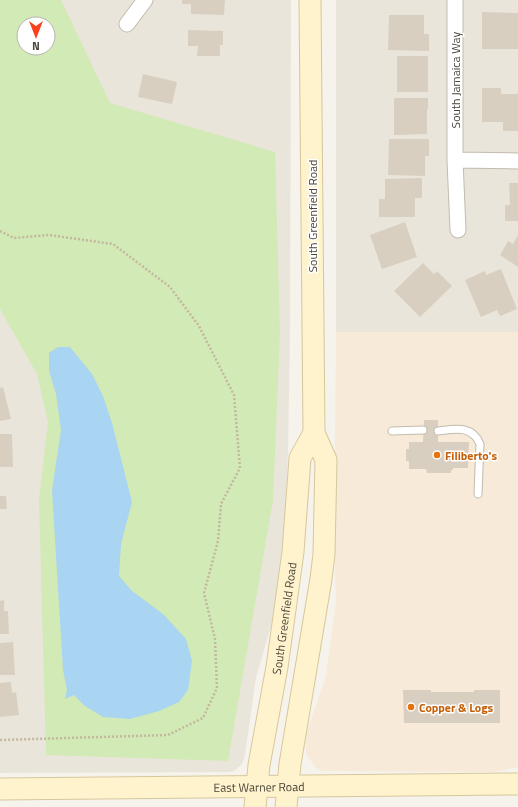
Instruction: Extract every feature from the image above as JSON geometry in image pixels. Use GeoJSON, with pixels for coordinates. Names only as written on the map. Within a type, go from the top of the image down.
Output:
{"type":"FeatureCollection","features":[{"type":"Feature","properties":{"kind":"main road","name":"South Greenfield Road"},"geometry":{"type":"LineString","coordinates":[[286,807],[290,764],[324,554],[326,460],[314,433],[310,0]]}},
{"type":"Feature","properties":{"kind":"main road","name":"South Greenfield Road"},"geometry":{"type":"LineString","coordinates":[[255,807],[259,765],[277,667],[293,552],[300,458],[314,433]]}},
{"type":"Feature","properties":{"kind":"main road","name":"East Warner Road"},"geometry":{"type":"LineString","coordinates":[[0,789],[518,784]]}},
{"type":"Feature","properties":{"kind":"street"},"geometry":{"type":"LineString","coordinates":[[127,24],[145,0]]}},
{"type":"Feature","properties":{"kind":"street","name":"South Jamaica Way"},"geometry":{"type":"LineString","coordinates":[[455,0],[455,160],[458,230]]}},
{"type":"Feature","properties":{"kind":"street"},"geometry":{"type":"LineString","coordinates":[[455,160],[518,161]]}},
{"type":"Feature","properties":{"kind":"lane"},"geometry":{"type":"LineString","coordinates":[[392,431],[423,430]]}},
{"type":"Feature","properties":{"kind":"lane"},"geometry":{"type":"LineString","coordinates":[[438,431],[463,430],[471,432],[477,436],[480,444],[478,494]]}},
{"type":"Feature","properties":{"kind":"path"},"geometry":{"type":"LineString","coordinates":[[0,230],[14,238],[49,235],[113,244],[170,287],[199,326],[234,395],[240,468],[220,504],[218,541],[204,593],[215,639],[217,688],[203,718],[168,735],[0,740]]}},
{"type":"Feature","properties":{"kind":"shaded area"},"geometry":{"type":"Polygon","coordinates":[[[0,0],[291,0],[290,337],[288,452],[284,552],[277,605],[256,678],[245,755],[242,764],[234,771],[0,773],[0,0]]]}},
{"type":"Feature","properties":{"kind":"shaded area"},"geometry":{"type":"Polygon","coordinates":[[[336,0],[518,0],[518,332],[336,332],[336,0]]]}},
{"type":"Feature","properties":{"kind":"shaded area"},"geometry":{"type":"Polygon","coordinates":[[[336,332],[518,332],[518,767],[493,772],[322,771],[316,768],[306,754],[306,734],[326,676],[336,601],[334,552],[336,332]]]}},
{"type":"Feature","properties":{"kind":"green space"},"geometry":{"type":"Polygon","coordinates":[[[0,0],[61,0],[110,103],[275,152],[280,333],[273,500],[228,761],[46,755],[39,499],[48,422],[37,374],[0,309],[0,0]]]}},
{"type":"Feature","properties":{"kind":"water"},"geometry":{"type":"Polygon","coordinates":[[[58,347],[70,347],[92,374],[103,396],[112,423],[132,502],[121,544],[119,576],[132,591],[163,614],[186,639],[192,661],[188,690],[179,702],[159,711],[130,719],[103,717],[85,706],[74,695],[65,699],[67,690],[63,670],[52,490],[61,430],[56,394],[49,371],[49,353],[58,347]]]}},
{"type":"Feature","properties":{"kind":"building"},"geometry":{"type":"Polygon","coordinates":[[[182,0],[225,0],[224,15],[191,14],[191,4],[182,4],[182,0]]]}},
{"type":"Feature","properties":{"kind":"building"},"geometry":{"type":"Polygon","coordinates":[[[482,12],[518,13],[518,49],[482,49],[482,12]]]}},
{"type":"Feature","properties":{"kind":"building"},"geometry":{"type":"Polygon","coordinates":[[[389,15],[424,15],[424,34],[429,34],[429,51],[388,50],[389,15]]]}},
{"type":"Feature","properties":{"kind":"building"},"geometry":{"type":"Polygon","coordinates":[[[188,30],[223,31],[223,45],[220,45],[220,56],[197,56],[198,46],[188,46],[188,30]]]}},
{"type":"Feature","properties":{"kind":"building"},"geometry":{"type":"Polygon","coordinates":[[[397,56],[428,56],[428,92],[397,92],[397,56]]]}},
{"type":"Feature","properties":{"kind":"building"},"geometry":{"type":"Polygon","coordinates":[[[143,74],[177,82],[172,104],[138,97],[143,74]]]}},
{"type":"Feature","properties":{"kind":"building"},"geometry":{"type":"Polygon","coordinates":[[[482,88],[501,88],[501,94],[518,94],[518,131],[503,131],[503,122],[482,122],[482,88]]]}},
{"type":"Feature","properties":{"kind":"building"},"geometry":{"type":"Polygon","coordinates":[[[394,98],[428,98],[427,134],[394,135],[394,98]]]}},
{"type":"Feature","properties":{"kind":"building"},"geometry":{"type":"Polygon","coordinates":[[[389,139],[429,139],[429,156],[425,156],[425,176],[388,175],[389,139]]]}},
{"type":"Feature","properties":{"kind":"building"},"geometry":{"type":"Polygon","coordinates":[[[422,178],[422,198],[415,198],[415,217],[379,217],[379,199],[385,199],[385,179],[422,178]]]}},
{"type":"Feature","properties":{"kind":"building"},"geometry":{"type":"Polygon","coordinates":[[[509,183],[518,183],[518,221],[505,221],[505,205],[510,205],[509,183]]]}},
{"type":"Feature","properties":{"kind":"building"},"geometry":{"type":"Polygon","coordinates":[[[405,222],[417,257],[382,269],[370,235],[405,222]]]}},
{"type":"Feature","properties":{"kind":"building"},"geometry":{"type":"Polygon","coordinates":[[[518,235],[518,267],[500,255],[508,241],[513,244],[518,235]]]}},
{"type":"Feature","properties":{"kind":"building"},"geometry":{"type":"Polygon","coordinates":[[[423,263],[434,274],[437,271],[452,286],[420,317],[394,291],[423,263]]]}},
{"type":"Feature","properties":{"kind":"building"},"geometry":{"type":"Polygon","coordinates":[[[501,269],[517,309],[500,316],[497,310],[481,317],[465,280],[485,271],[486,275],[501,269]]]}},
{"type":"Feature","properties":{"kind":"building"},"geometry":{"type":"Polygon","coordinates":[[[3,387],[11,419],[0,421],[0,388],[3,387]]]}},
{"type":"Feature","properties":{"kind":"building","name":"Filiberto's"},"geometry":{"type":"Polygon","coordinates":[[[424,420],[438,420],[438,442],[469,442],[468,468],[453,468],[451,473],[427,473],[426,469],[409,469],[409,461],[406,461],[406,449],[409,449],[409,442],[423,442],[424,420]]]}},
{"type":"Feature","properties":{"kind":"building"},"geometry":{"type":"Polygon","coordinates":[[[0,434],[12,434],[13,467],[0,467],[0,434]]]}},
{"type":"Feature","properties":{"kind":"building"},"geometry":{"type":"Polygon","coordinates":[[[0,496],[6,496],[7,509],[0,509],[0,496]]]}},
{"type":"Feature","properties":{"kind":"building"},"geometry":{"type":"Polygon","coordinates":[[[4,600],[4,611],[8,611],[9,634],[0,634],[0,601],[4,600]]]}},
{"type":"Feature","properties":{"kind":"building"},"geometry":{"type":"Polygon","coordinates":[[[13,642],[15,675],[0,675],[0,643],[13,642]]]}},
{"type":"Feature","properties":{"kind":"building"},"geometry":{"type":"Polygon","coordinates":[[[11,682],[12,693],[16,692],[19,715],[0,717],[0,683],[11,682]]]}},
{"type":"Feature","properties":{"kind":"building"},"geometry":{"type":"Polygon","coordinates":[[[403,690],[431,690],[431,692],[474,692],[474,690],[500,690],[500,723],[404,723],[403,690]]]}},
{"type":"Feature","properties":{"kind":"place","name":"Filiberto's"},"geometry":{"type":"Point","coordinates":[437,455]}},
{"type":"Feature","properties":{"kind":"place","name":"Copper & Logs"},"geometry":{"type":"Point","coordinates":[411,707]}}]}
